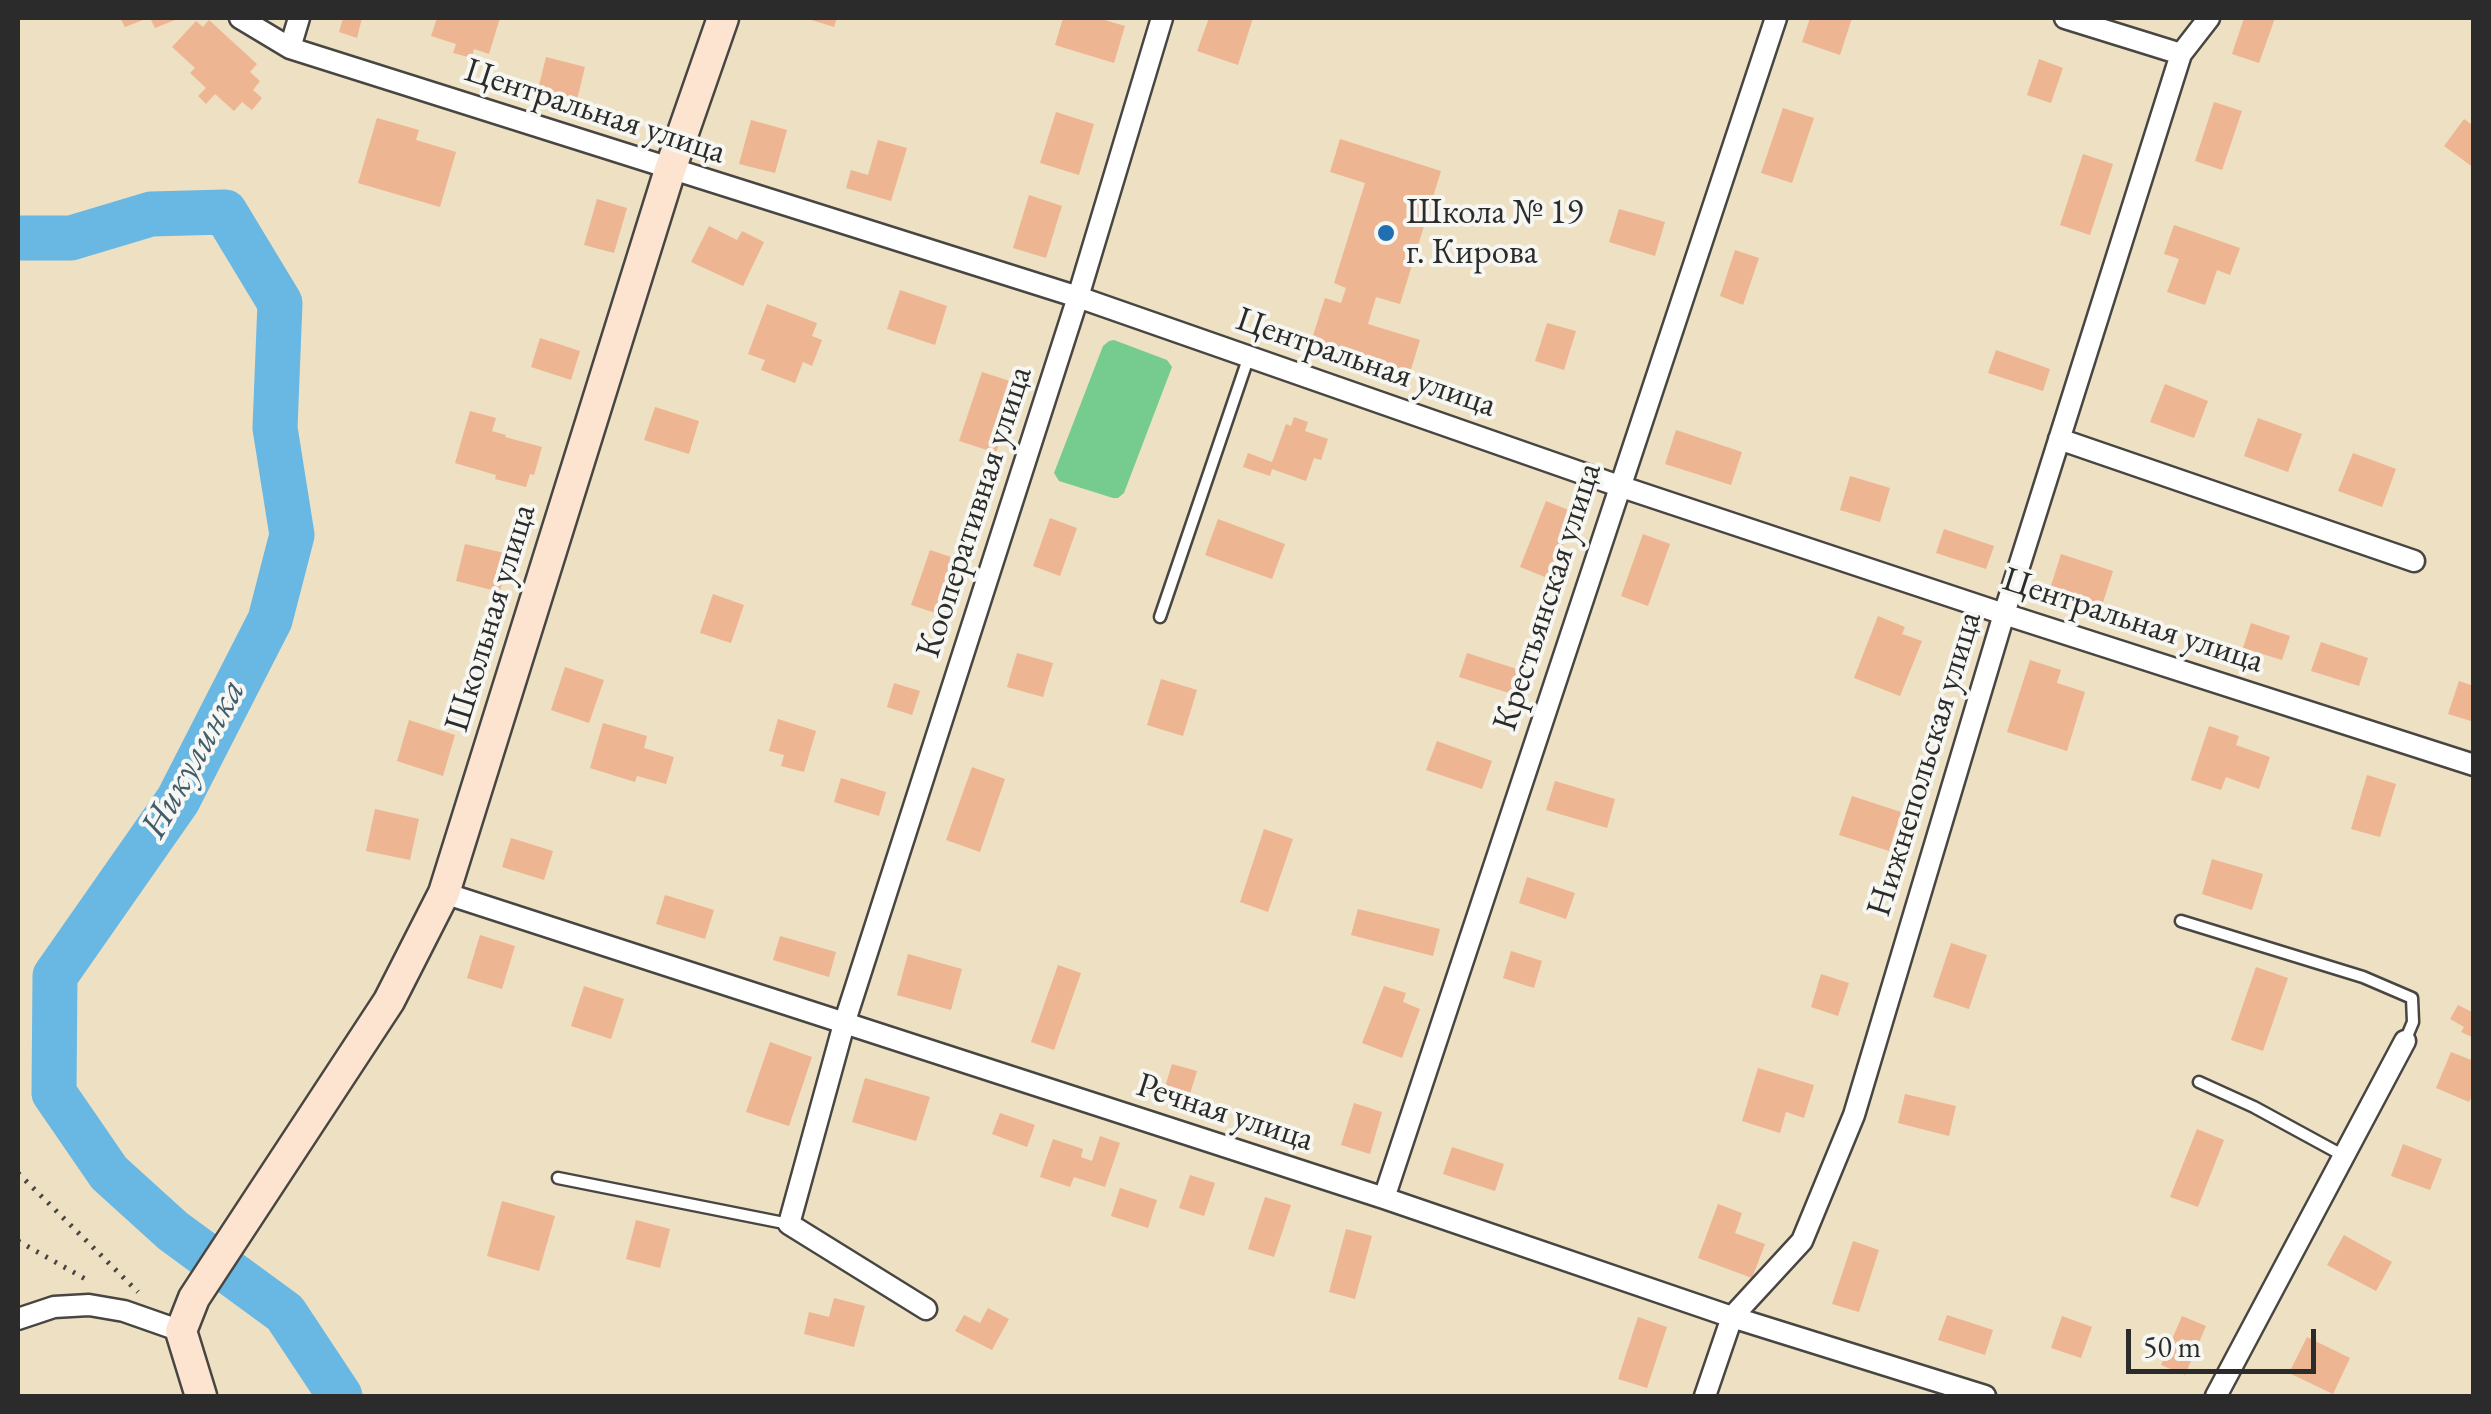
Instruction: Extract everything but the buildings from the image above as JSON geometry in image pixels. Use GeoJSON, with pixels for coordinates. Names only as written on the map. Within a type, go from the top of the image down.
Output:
{"type":"FeatureCollection","features":[{"type":"Feature","properties":{"kind":"street","name":"Центральная улица"},"geometry":{"type":"LineString","coordinates":[[240,18],[290,48],[1078,297],[1619,486],[2474,764]]}},
{"type":"Feature","properties":{"kind":"street"},"geometry":{"type":"LineString","coordinates":[[290,48],[299,18]]}},
{"type":"Feature","properties":{"kind":"street","name":"Школьная улица"},"geometry":{"type":"LineString","coordinates":[[181,1331],[194,1298],[388,1001],[444,892],[670,170],[723,18]]}},
{"type":"Feature","properties":{"kind":"street","name":"Кооперативная улица"},"geometry":{"type":"LineString","coordinates":[[789,1224],[844,1024],[1078,297],[1162,18]]}},
{"type":"Feature","properties":{"kind":"street","name":"Крестьянская улица"},"geometry":{"type":"LineString","coordinates":[[1384,1198],[1776,18]]}},
{"type":"Feature","properties":{"kind":"street"},"geometry":{"type":"LineString","coordinates":[[2065,18],[2181,54]]}},
{"type":"Feature","properties":{"kind":"street","name":"Нижнепольская улица"},"geometry":{"type":"LineString","coordinates":[[1705,1396],[1732,1317],[1802,1241],[1854,1114],[2004,614],[2181,54],[2208,18]]}},
{"type":"Feature","properties":{"kind":"street"},"geometry":{"type":"LineString","coordinates":[[2059,439],[2414,561]]}},
{"type":"Feature","properties":{"kind":"street","name":"Речная улица"},"geometry":{"type":"LineString","coordinates":[[444,892],[1384,1198],[1732,1317],[1985,1396]]}},
{"type":"Feature","properties":{"kind":"street"},"geometry":{"type":"LineString","coordinates":[[2216,1396],[2405,1042]]}},
{"type":"Feature","properties":{"kind":"street"},"geometry":{"type":"LineString","coordinates":[[789,1224],[926,1310]]}},
{"type":"Feature","properties":{"kind":"street"},"geometry":{"type":"LineString","coordinates":[[18,1319],[54,1308],[90,1305],[124,1311],[181,1331],[201,1396]]}},
{"type":"Feature","properties":{"kind":"lane"},"geometry":{"type":"LineString","coordinates":[[1160,617],[1249,356]]}},
{"type":"Feature","properties":{"kind":"lane"},"geometry":{"type":"LineString","coordinates":[[2180,921],[2364,976],[2412,998],[2413,1022],[2405,1042]]}},
{"type":"Feature","properties":{"kind":"lane"},"geometry":{"type":"LineString","coordinates":[[2199,1082],[2344,1156]]}},
{"type":"Feature","properties":{"kind":"lane"},"geometry":{"type":"LineString","coordinates":[[558,1178],[789,1224]]}},
{"type":"Feature","properties":{"kind":"path"},"geometry":{"type":"LineString","coordinates":[[18,1172],[138,1292]]}},
{"type":"Feature","properties":{"kind":"path"},"geometry":{"type":"LineString","coordinates":[[18,1241],[98,1287],[106,1308]]}},
{"type":"Feature","properties":{"kind":"green space"},"geometry":{"type":"Polygon","coordinates":[[[1114,340],[1167,360],[1172,367],[1124,493],[1118,498],[1059,481],[1054,473],[1103,346],[1114,340]]]}},
{"type":"Feature","properties":{"kind":"waterway","name":"Никулинка"},"geometry":{"type":"LineString","coordinates":[[18,238],[71,238],[151,214],[225,212],[280,303],[275,428],[292,535],[270,620],[178,800],[55,976],[54,1093],[109,1173],[173,1231],[285,1313],[340,1396]]}},
{"type":"Feature","properties":{"kind":"place","name":"Школа № 19 г. Кирова"},"geometry":{"type":"Point","coordinates":[1386,233]}}]}
